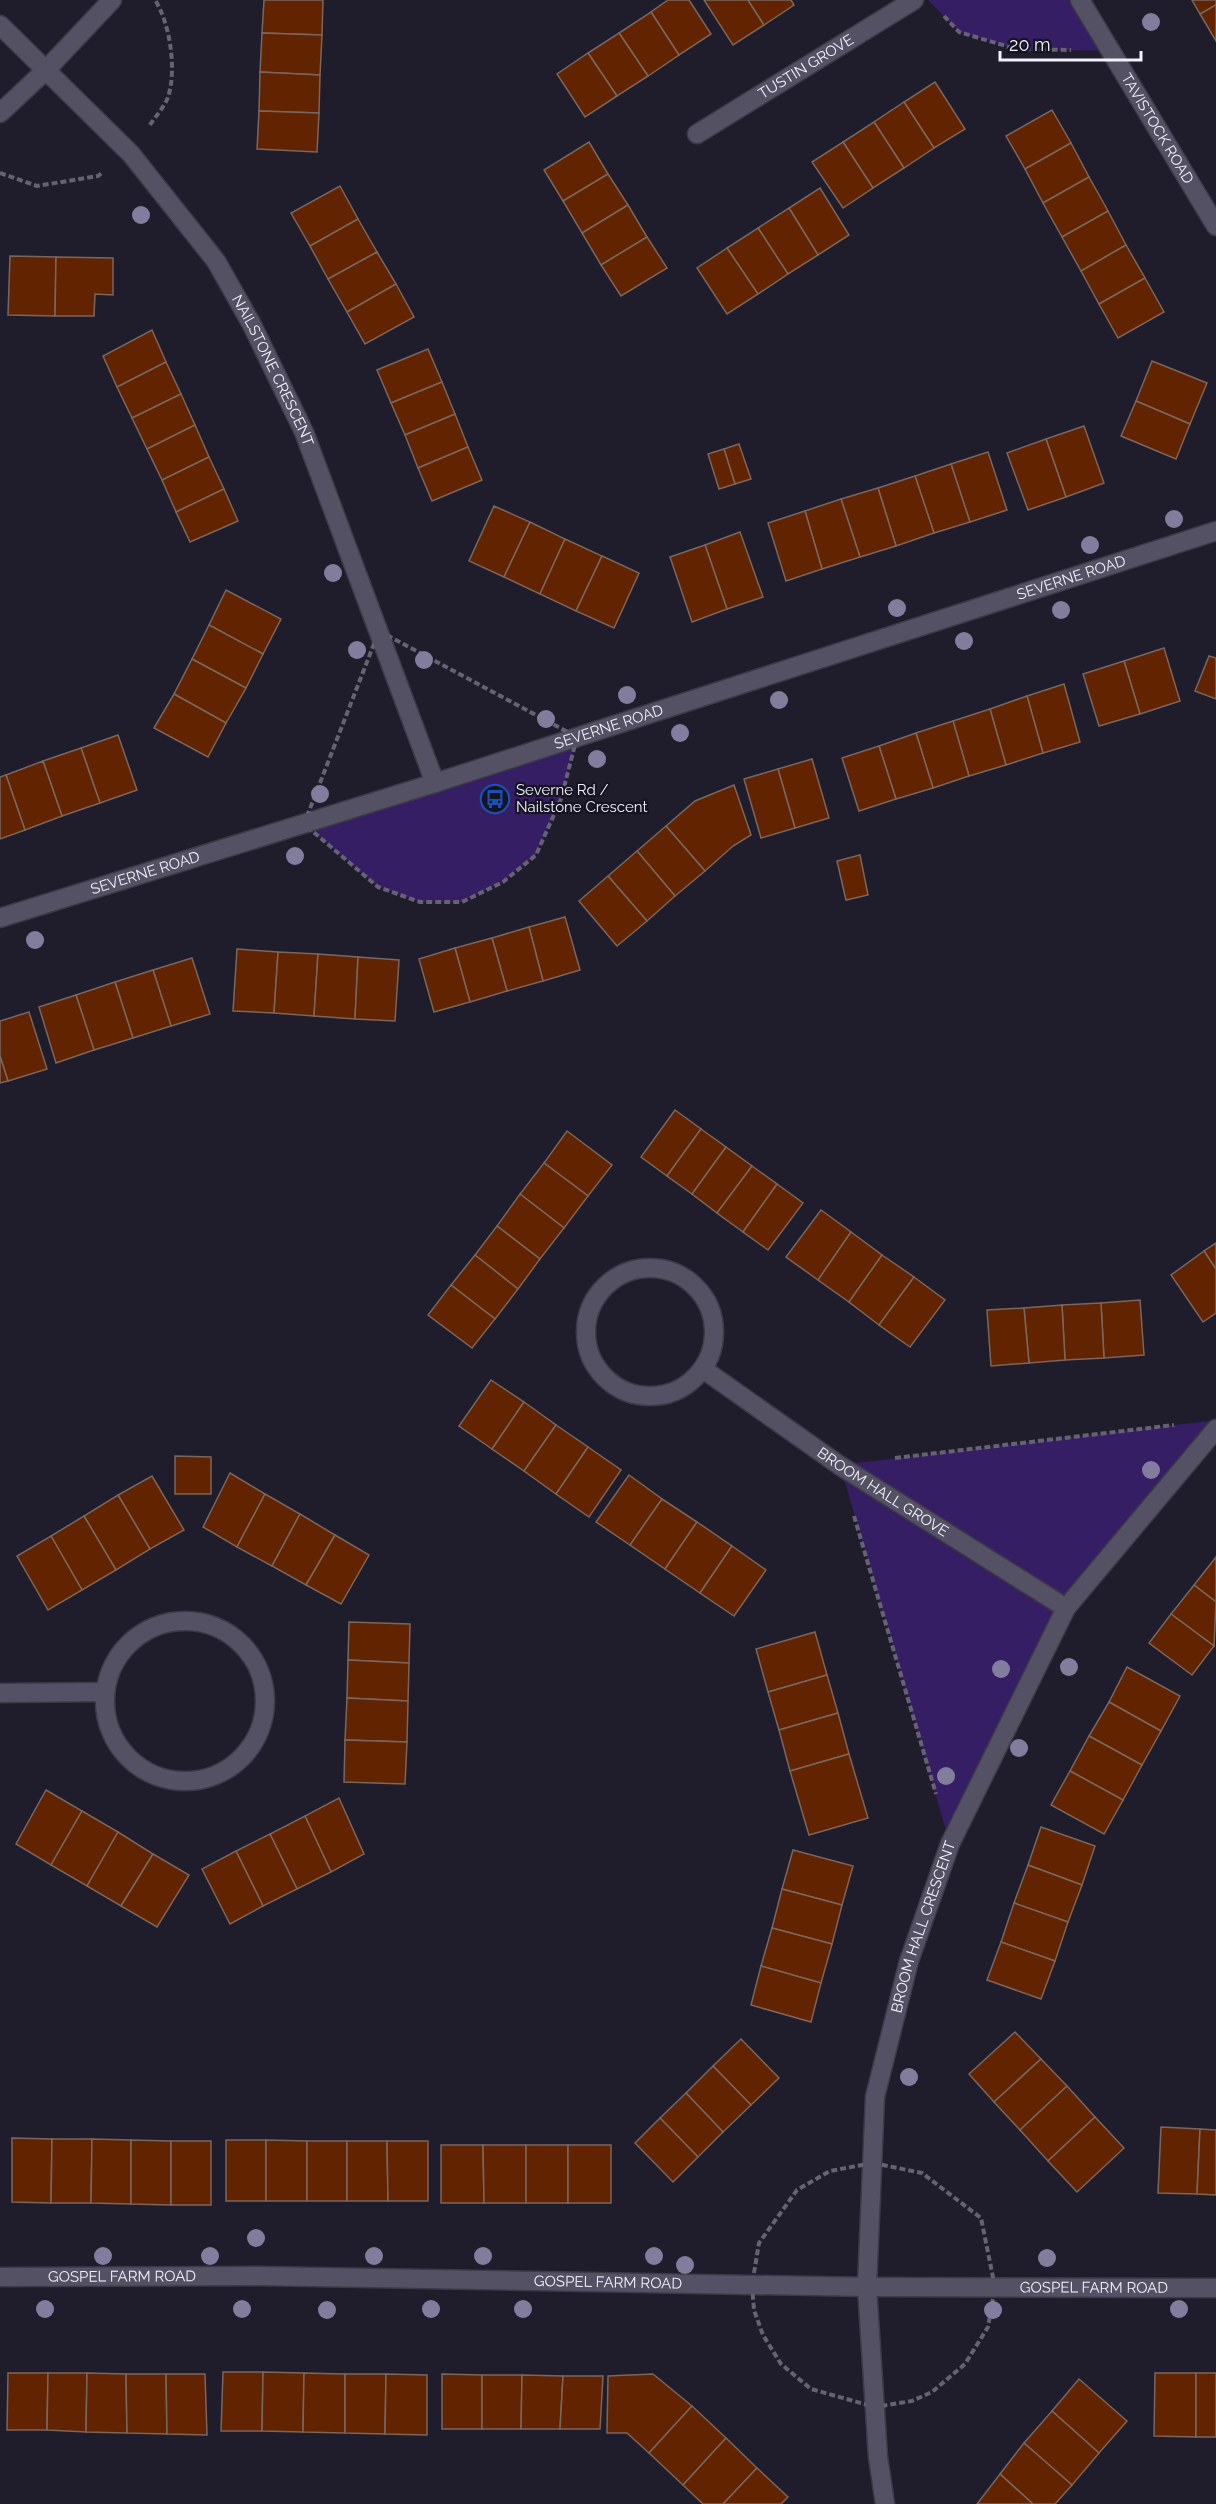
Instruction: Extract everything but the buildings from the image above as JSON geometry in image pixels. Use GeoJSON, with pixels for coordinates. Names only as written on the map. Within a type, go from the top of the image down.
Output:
{"type":"FeatureCollection","features":[{"type":"Feature","properties":{"kind":"street"},"geometry":{"type":"LineString","coordinates":[[0,113],[46,70],[112,0]]}},
{"type":"Feature","properties":{"kind":"street","name":"TUSTIN GROVE"},"geometry":{"type":"LineString","coordinates":[[697,134],[914,0]]}},
{"type":"Feature","properties":{"kind":"street","name":"TAVISTOCK ROAD"},"geometry":{"type":"LineString","coordinates":[[1080,0],[1216,226]]}},
{"type":"Feature","properties":{"kind":"street","name":"NAILSTONE CRESCENT"},"geometry":{"type":"LineString","coordinates":[[0,25],[131,154],[216,261],[251,323],[304,432],[435,783]]}},
{"type":"Feature","properties":{"kind":"street","name":"SEVERNE ROAD"},"geometry":{"type":"LineString","coordinates":[[0,918],[435,783],[1216,531]]}},
{"type":"Feature","properties":{"kind":"street"},"geometry":{"type":"LineString","coordinates":[[649,1267],[673,1271],[697,1286],[709,1304],[716,1326],[703,1369],[685,1387],[662,1396],[632,1394],[608,1381],[596,1367],[587,1346],[586,1324],[601,1290],[620,1274],[649,1267]]}},
{"type":"Feature","properties":{"kind":"street","name":"BROOM HALL GROVE"},"geometry":{"type":"LineString","coordinates":[[703,1369],[840,1465],[1066,1608]]}},
{"type":"Feature","properties":{"kind":"street","name":"BROOM HALL CRESCENT"},"geometry":{"type":"LineString","coordinates":[[885,2504],[878,2457],[867,2287],[875,2097],[909,1961],[950,1844],[1066,1608],[1216,1429]]}},
{"type":"Feature","properties":{"kind":"street"},"geometry":{"type":"LineString","coordinates":[[184,1620],[221,1628],[251,1653],[266,1692],[263,1727],[245,1758],[194,1783],[157,1779],[135,1767],[112,1740],[104,1692],[127,1644],[160,1624],[184,1620]]}},
{"type":"Feature","properties":{"kind":"street"},"geometry":{"type":"LineString","coordinates":[[0,1694],[104,1692]]}},
{"type":"Feature","properties":{"kind":"street","name":"GOSPEL FARM ROAD"},"geometry":{"type":"LineString","coordinates":[[0,2277],[260,2276],[867,2287],[1216,2288]]}},
{"type":"Feature","properties":{"kind":"path"},"geometry":{"type":"LineString","coordinates":[[936,8],[959,32],[1016,48],[1111,51]]}},
{"type":"Feature","properties":{"kind":"shaded area"},"geometry":{"type":"Polygon","coordinates":[[[928,0],[1080,0],[1111,51],[1016,49],[959,32],[928,0]]]}},
{"type":"Feature","properties":{"kind":"shaded area"},"geometry":{"type":"Polygon","coordinates":[[[577,737],[561,799],[536,855],[503,882],[462,902],[420,902],[378,887],[304,824],[577,737]]]}},
{"type":"Feature","properties":{"kind":"shaded area"},"geometry":{"type":"Polygon","coordinates":[[[1216,1420],[1216,1429],[1066,1608],[950,1844],[840,1465],[1216,1420]]]}},
{"type":"Feature","properties":{"kind":"place","name":"Severne Rd / Nailstone Crescent"},"geometry":{"type":"Point","coordinates":[495,799]}}]}
